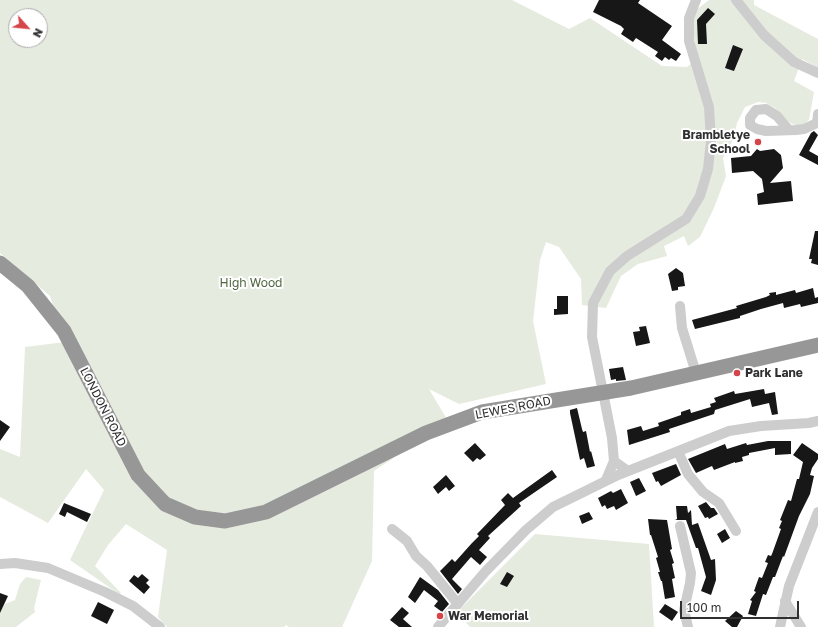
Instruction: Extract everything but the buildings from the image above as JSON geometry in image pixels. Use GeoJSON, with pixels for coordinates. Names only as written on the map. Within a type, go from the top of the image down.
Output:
{"type":"FeatureCollection","features":[{"type":"Feature","properties":{"kind":"highway","name":"LONDON ROAD"},"geometry":{"type":"LineString","coordinates":[[0,263],[28,286],[64,332],[138,475],[165,504],[195,517],[225,521]]}},
{"type":"Feature","properties":{"kind":"highway","name":"LEWES ROAD"},"geometry":{"type":"LineString","coordinates":[[225,521],[266,512],[426,433],[482,412],[604,393],[818,344]]}},
{"type":"Feature","properties":{"kind":"street"},"geometry":{"type":"LineString","coordinates":[[606,480],[614,461],[604,393],[592,337],[593,303],[610,271],[627,256],[686,219],[700,196],[708,169],[710,141],[709,108],[689,41],[689,18],[696,0]]}},
{"type":"Feature","properties":{"kind":"street"},"geometry":{"type":"LineString","coordinates":[[736,0],[764,35],[794,62],[818,73]]}},
{"type":"Feature","properties":{"kind":"street"},"geometry":{"type":"LineString","coordinates":[[789,130],[809,127],[816,122],[818,114]]}},
{"type":"Feature","properties":{"kind":"street"},"geometry":{"type":"LineString","coordinates":[[680,306],[682,328],[696,373]]}},
{"type":"Feature","properties":{"kind":"street"},"geometry":{"type":"LineString","coordinates":[[438,627],[526,530],[553,507],[606,480],[729,431],[760,426],[809,423],[818,421]]}},
{"type":"Feature","properties":{"kind":"street"},"geometry":{"type":"LineString","coordinates":[[678,451],[688,474],[702,492],[719,503],[736,531]]}},
{"type":"Feature","properties":{"kind":"street"},"geometry":{"type":"LineString","coordinates":[[614,461],[628,471]]}},
{"type":"Feature","properties":{"kind":"street"},"geometry":{"type":"LineString","coordinates":[[780,627],[785,601],[797,562],[818,512]]}},
{"type":"Feature","properties":{"kind":"street"},"geometry":{"type":"LineString","coordinates":[[680,526],[691,572],[684,610],[688,627]]}},
{"type":"Feature","properties":{"kind":"street"},"geometry":{"type":"LineString","coordinates":[[392,529],[407,542],[416,556],[427,566],[458,604]]}},
{"type":"Feature","properties":{"kind":"street"},"geometry":{"type":"LineString","coordinates":[[0,564],[15,563],[48,568],[105,592],[133,606],[160,627]]}},
{"type":"Feature","properties":{"kind":"street"},"geometry":{"type":"LineString","coordinates":[[785,601],[801,627]]}},
{"type":"Feature","properties":{"kind":"green space","name":"High Wood"},"geometry":{"type":"Polygon","coordinates":[[[0,0],[512,0],[569,29],[590,18],[662,66],[687,67],[697,58],[692,23],[696,10],[709,0],[754,0],[754,5],[818,39],[818,68],[802,59],[794,81],[814,92],[809,120],[804,124],[796,126],[789,122],[775,108],[766,103],[758,102],[745,107],[737,123],[734,138],[723,158],[726,176],[714,208],[700,237],[688,246],[684,236],[664,246],[667,256],[638,264],[621,276],[606,308],[582,305],[581,279],[559,247],[546,242],[540,260],[533,321],[546,384],[459,404],[429,389],[448,421],[374,471],[372,561],[342,627],[289,627],[286,625],[284,627],[167,627],[158,617],[167,550],[126,524],[108,545],[95,566],[121,593],[119,594],[70,560],[104,490],[86,469],[48,523],[0,497],[0,449],[20,457],[25,347],[65,342],[50,296],[0,253],[0,0]]]}},
{"type":"Feature","properties":{"kind":"green space"},"geometry":{"type":"Polygon","coordinates":[[[535,534],[649,544],[654,627],[470,627],[457,612],[535,534]]]}},
{"type":"Feature","properties":{"kind":"green space"},"geometry":{"type":"Polygon","coordinates":[[[26,577],[41,580],[34,608],[35,612],[16,627],[0,627],[0,611],[5,604],[15,600],[20,584],[26,577]]]}},
{"type":"Feature","properties":{"kind":"place","name":"Brambletye School"},"geometry":{"type":"Point","coordinates":[758,142]}},
{"type":"Feature","properties":{"kind":"place","name":"Park Lane"},"geometry":{"type":"Point","coordinates":[737,373]}},
{"type":"Feature","properties":{"kind":"place","name":"War Memorial"},"geometry":{"type":"Point","coordinates":[440,616]}}]}
